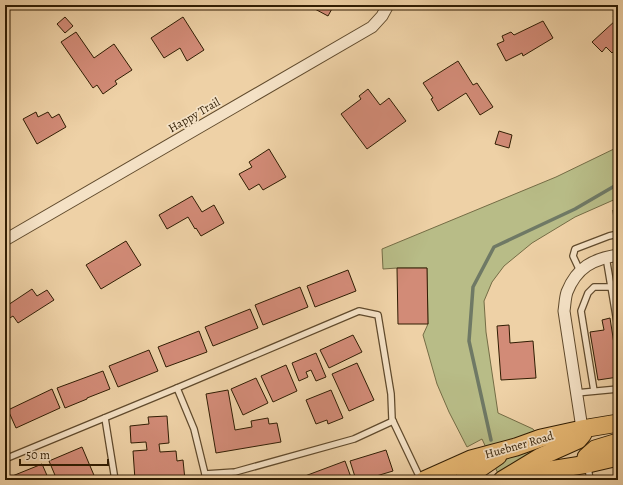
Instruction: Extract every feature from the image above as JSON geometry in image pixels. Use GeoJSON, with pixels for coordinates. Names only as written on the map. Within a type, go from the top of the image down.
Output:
{"type":"FeatureCollection","features":[{"type":"Feature","properties":{"kind":"main road","name":"Huebner Road"},"geometry":{"type":"LineString","coordinates":[[423,480],[471,459],[542,438],[582,432],[618,423]]}},
{"type":"Feature","properties":{"kind":"main road"},"geometry":{"type":"LineString","coordinates":[[502,480],[540,457],[578,440],[582,432]]}},
{"type":"Feature","properties":{"kind":"main road"},"geometry":{"type":"LineString","coordinates":[[588,467],[595,449],[618,442]]}},
{"type":"Feature","properties":{"kind":"main road"},"geometry":{"type":"LineString","coordinates":[[463,480],[491,460],[516,446]]}},
{"type":"Feature","properties":{"kind":"main road"},"geometry":{"type":"LineString","coordinates":[[521,480],[550,470],[588,467],[618,457]]}},
{"type":"Feature","properties":{"kind":"street","name":"Happy Trail"},"geometry":{"type":"LineString","coordinates":[[5,240],[372,27],[382,16],[388,5]]}},
{"type":"Feature","properties":{"kind":"street"},"geometry":{"type":"LineString","coordinates":[[588,467],[564,311],[567,293],[576,276],[587,265],[606,257],[618,255]]}},
{"type":"Feature","properties":{"kind":"lane"},"geometry":{"type":"LineString","coordinates":[[580,272],[573,256],[575,249],[618,234]]}},
{"type":"Feature","properties":{"kind":"lane"},"geometry":{"type":"LineString","coordinates":[[606,257],[618,328]]}},
{"type":"Feature","properties":{"kind":"lane"},"geometry":{"type":"LineString","coordinates":[[594,391],[581,311],[588,293],[594,287],[610,287]]}},
{"type":"Feature","properties":{"kind":"lane"},"geometry":{"type":"LineString","coordinates":[[5,459],[359,311],[378,315],[391,394],[393,421],[423,480]]}},
{"type":"Feature","properties":{"kind":"lane"},"geometry":{"type":"LineString","coordinates":[[177,388],[194,428],[205,477],[235,472],[354,439],[393,421]]}},
{"type":"Feature","properties":{"kind":"lane"},"geometry":{"type":"LineString","coordinates":[[576,393],[618,389]]}},
{"type":"Feature","properties":{"kind":"lane"},"geometry":{"type":"LineString","coordinates":[[105,418],[115,480]]}},
{"type":"Feature","properties":{"kind":"green space"},"geometry":{"type":"Polygon","coordinates":[[[618,147],[618,198],[575,217],[532,243],[504,266],[492,282],[484,301],[486,332],[498,413],[533,429],[574,476],[575,480],[501,480],[482,439],[467,447],[449,412],[437,384],[423,335],[428,324],[427,268],[383,269],[382,249],[556,177],[618,147]]]}},
{"type":"Feature","properties":{"kind":"building"},"geometry":{"type":"Polygon","coordinates":[[[314,5],[334,5],[328,16],[313,8],[314,5]]]}},
{"type":"Feature","properties":{"kind":"building"},"geometry":{"type":"Polygon","coordinates":[[[618,11],[618,47],[612,53],[606,47],[602,52],[592,42],[616,20],[613,17],[618,11]]]}},
{"type":"Feature","properties":{"kind":"building"},"geometry":{"type":"Polygon","coordinates":[[[65,17],[73,26],[65,33],[57,24],[65,17]]]}},
{"type":"Feature","properties":{"kind":"building"},"geometry":{"type":"Polygon","coordinates":[[[183,17],[204,50],[187,61],[180,48],[164,58],[151,38],[183,17]]]}},
{"type":"Feature","properties":{"kind":"building"},"geometry":{"type":"Polygon","coordinates":[[[543,21],[553,38],[523,56],[522,53],[506,61],[497,44],[504,41],[502,36],[511,32],[514,35],[543,21]]]}},
{"type":"Feature","properties":{"kind":"building"},"geometry":{"type":"Polygon","coordinates":[[[76,32],[94,58],[114,44],[132,70],[115,81],[117,84],[103,94],[97,85],[93,88],[61,42],[76,32]]]}},
{"type":"Feature","properties":{"kind":"building"},"geometry":{"type":"Polygon","coordinates":[[[458,61],[473,85],[477,83],[493,107],[480,115],[466,93],[438,111],[431,99],[433,98],[423,83],[458,61]]]}},
{"type":"Feature","properties":{"kind":"building"},"geometry":{"type":"Polygon","coordinates":[[[368,89],[380,105],[389,98],[406,121],[367,149],[341,114],[361,99],[359,96],[368,89]]]}},
{"type":"Feature","properties":{"kind":"building"},"geometry":{"type":"Polygon","coordinates":[[[36,112],[38,117],[48,112],[52,118],[59,114],[66,127],[37,144],[23,119],[36,112]]]}},
{"type":"Feature","properties":{"kind":"building"},"geometry":{"type":"Polygon","coordinates":[[[499,131],[512,135],[509,148],[495,144],[499,131]]]}},
{"type":"Feature","properties":{"kind":"building"},"geometry":{"type":"Polygon","coordinates":[[[269,149],[286,177],[263,190],[259,184],[249,190],[239,174],[252,167],[249,162],[269,149]]]}},
{"type":"Feature","properties":{"kind":"building"},"geometry":{"type":"Polygon","coordinates":[[[192,196],[202,212],[214,205],[224,223],[201,236],[188,217],[167,229],[159,215],[192,196]]]}},
{"type":"Feature","properties":{"kind":"building"},"geometry":{"type":"Polygon","coordinates":[[[618,209],[618,230],[615,231],[613,210],[618,209]]]}},
{"type":"Feature","properties":{"kind":"building"},"geometry":{"type":"Polygon","coordinates":[[[126,241],[141,265],[101,289],[86,265],[126,241]]]}},
{"type":"Feature","properties":{"kind":"building"},"geometry":{"type":"Polygon","coordinates":[[[397,268],[427,268],[428,324],[398,324],[397,268]]]}},
{"type":"Feature","properties":{"kind":"building"},"geometry":{"type":"Polygon","coordinates":[[[348,270],[356,291],[315,307],[307,286],[348,270]]]}},
{"type":"Feature","properties":{"kind":"building"},"geometry":{"type":"Polygon","coordinates":[[[300,287],[308,307],[263,325],[255,305],[300,287]]]}},
{"type":"Feature","properties":{"kind":"building"},"geometry":{"type":"Polygon","coordinates":[[[32,289],[37,296],[47,290],[54,300],[18,323],[13,316],[5,321],[5,307],[32,289]]]}},
{"type":"Feature","properties":{"kind":"building"},"geometry":{"type":"Polygon","coordinates":[[[250,309],[258,328],[213,346],[205,327],[250,309]]]}},
{"type":"Feature","properties":{"kind":"building"},"geometry":{"type":"Polygon","coordinates":[[[610,318],[618,377],[598,380],[590,332],[604,330],[602,320],[610,318]]]}},
{"type":"Feature","properties":{"kind":"building"},"geometry":{"type":"Polygon","coordinates":[[[509,325],[510,343],[533,341],[536,378],[501,380],[497,326],[509,325]]]}},
{"type":"Feature","properties":{"kind":"building"},"geometry":{"type":"Polygon","coordinates":[[[199,331],[207,352],[166,367],[158,347],[199,331]]]}},
{"type":"Feature","properties":{"kind":"building"},"geometry":{"type":"Polygon","coordinates":[[[353,335],[362,352],[329,368],[320,350],[353,335]]]}},
{"type":"Feature","properties":{"kind":"building"},"geometry":{"type":"Polygon","coordinates":[[[149,350],[158,371],[118,387],[109,366],[149,350]]]}},
{"type":"Feature","properties":{"kind":"building"},"geometry":{"type":"Polygon","coordinates":[[[316,353],[326,377],[316,381],[311,370],[306,372],[308,377],[299,381],[292,363],[316,353]]]}},
{"type":"Feature","properties":{"kind":"building"},"geometry":{"type":"Polygon","coordinates":[[[357,363],[374,400],[349,411],[332,374],[357,363]]]}},
{"type":"Feature","properties":{"kind":"building"},"geometry":{"type":"Polygon","coordinates":[[[286,365],[297,391],[273,402],[261,376],[286,365]]]}},
{"type":"Feature","properties":{"kind":"building"},"geometry":{"type":"Polygon","coordinates":[[[103,371],[110,389],[65,408],[57,388],[103,371]]]}},
{"type":"Feature","properties":{"kind":"building"},"geometry":{"type":"Polygon","coordinates":[[[256,378],[268,403],[243,415],[231,389],[256,378]]]}},
{"type":"Feature","properties":{"kind":"building"},"geometry":{"type":"Polygon","coordinates":[[[52,389],[60,408],[16,428],[8,410],[52,389]]]}},
{"type":"Feature","properties":{"kind":"building"},"geometry":{"type":"Polygon","coordinates":[[[228,390],[235,430],[252,427],[251,421],[268,418],[269,424],[277,423],[281,442],[216,453],[206,394],[228,390]]]}},
{"type":"Feature","properties":{"kind":"building"},"geometry":{"type":"Polygon","coordinates":[[[331,390],[343,418],[328,424],[327,420],[316,424],[306,400],[331,390]]]}},
{"type":"Feature","properties":{"kind":"building"},"geometry":{"type":"Polygon","coordinates":[[[167,416],[169,443],[159,444],[160,452],[176,451],[177,461],[183,460],[185,480],[135,480],[133,451],[147,450],[146,442],[131,443],[130,426],[149,424],[148,417],[167,416]]]}},
{"type":"Feature","properties":{"kind":"building"},"geometry":{"type":"Polygon","coordinates":[[[82,447],[96,480],[57,480],[49,461],[82,447]]]}},
{"type":"Feature","properties":{"kind":"building"},"geometry":{"type":"Polygon","coordinates":[[[386,450],[393,471],[363,480],[356,480],[350,461],[386,450]]]}},
{"type":"Feature","properties":{"kind":"building"},"geometry":{"type":"Polygon","coordinates":[[[345,461],[352,480],[306,480],[305,476],[345,461]]]}},
{"type":"Feature","properties":{"kind":"building"},"geometry":{"type":"Polygon","coordinates":[[[42,464],[49,480],[5,480],[5,479],[42,464]]]}},
{"type":"Feature","properties":{"kind":"waterway"},"geometry":{"type":"LineString","coordinates":[[491,440],[469,341],[473,287],[494,247],[575,209],[618,184]]}}]}
